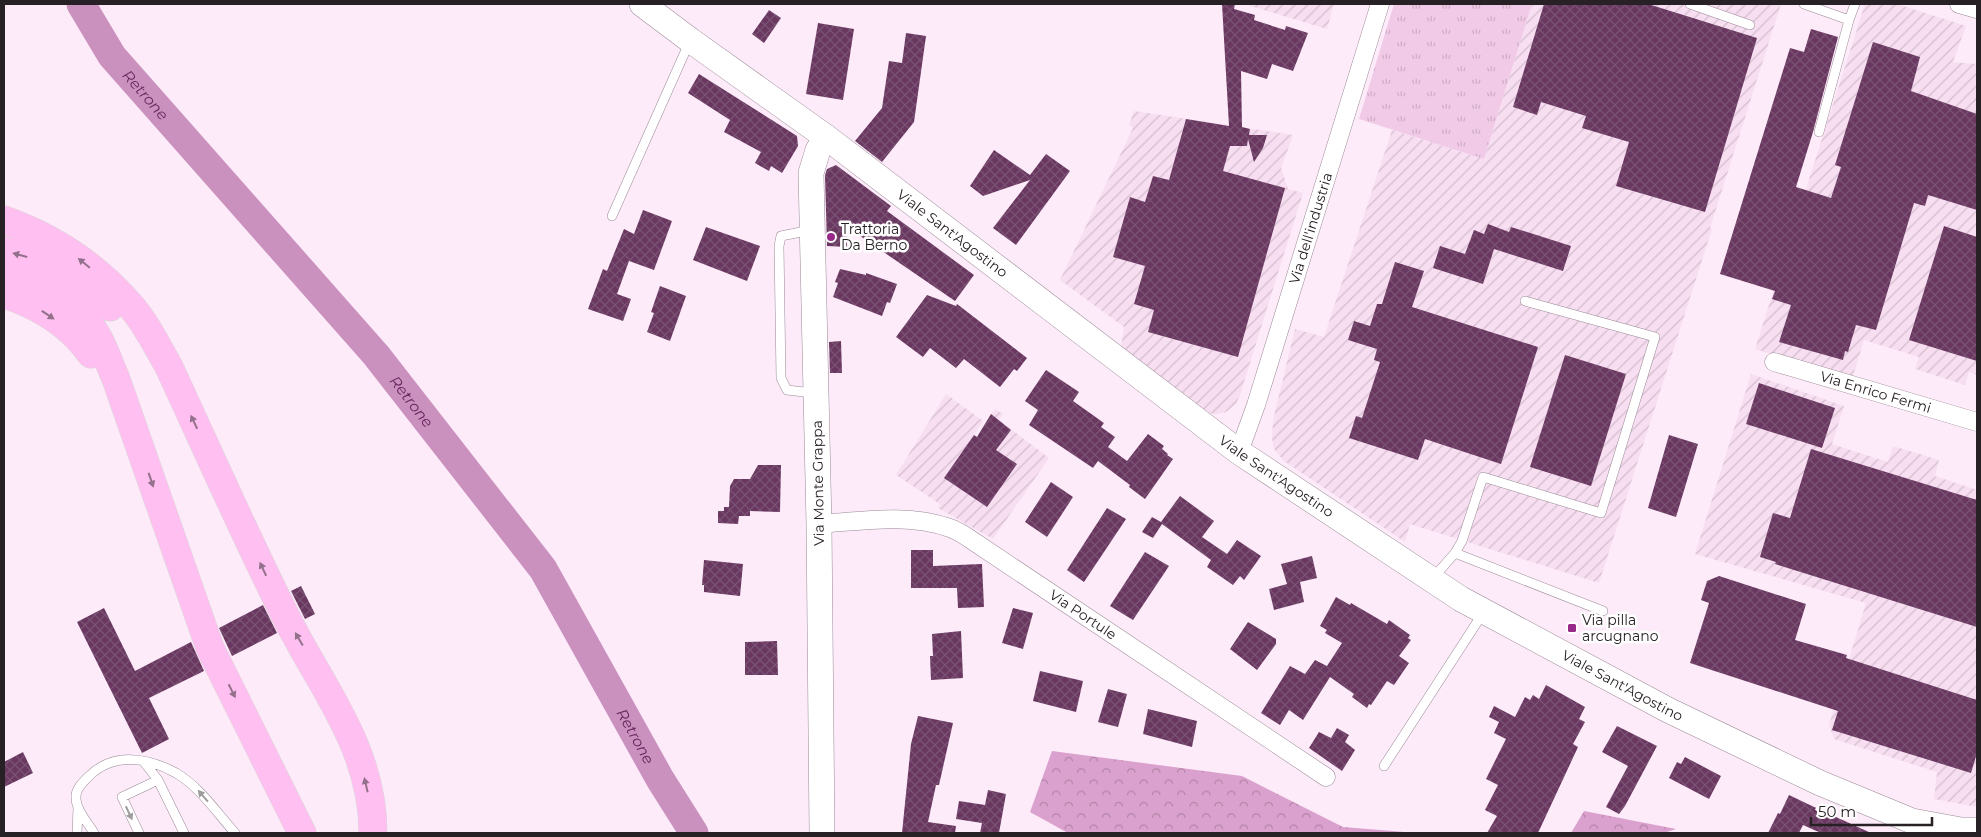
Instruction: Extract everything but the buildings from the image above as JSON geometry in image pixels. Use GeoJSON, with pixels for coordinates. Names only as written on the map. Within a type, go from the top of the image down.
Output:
{"type":"FeatureCollection","features":[{"type":"Feature","properties":{"kind":"highway"},"geometry":{"type":"LineString","coordinates":[[4,220],[57,244],[80,260],[131,306],[150,334],[169,367],[284,613],[335,702],[359,753],[373,816],[373,833]]}},
{"type":"Feature","properties":{"kind":"highway"},"geometry":{"type":"LineString","coordinates":[[4,251],[42,262],[91,292],[142,336],[169,367]]}},
{"type":"Feature","properties":{"kind":"highway"},"geometry":{"type":"LineString","coordinates":[[4,274],[50,292],[71,306],[89,323],[101,343],[210,648],[302,833]]}},
{"type":"Feature","properties":{"kind":"highway"},"geometry":{"type":"LineString","coordinates":[[4,294],[25,301],[48,314],[73,333],[89,351],[106,376],[134,434]]}},
{"type":"Feature","properties":{"kind":"main road","name":"Viale Sant'Agostino"},"geometry":{"type":"LineString","coordinates":[[642,4],[826,137],[1239,452],[1431,580],[1483,612],[1668,710],[1820,783],[1912,821],[1961,830],[1977,830]]}},
{"type":"Feature","properties":{"kind":"main road","name":"Via Monte Grappa"},"geometry":{"type":"LineString","coordinates":[[822,833],[819,524],[811,173],[818,150],[826,137]]}},
{"type":"Feature","properties":{"kind":"street","name":"Via dell'industria"},"geometry":{"type":"LineString","coordinates":[[1239,452],[1256,405],[1380,4]]}},
{"type":"Feature","properties":{"kind":"street"},"geometry":{"type":"LineString","coordinates":[[1959,4],[1977,10]]}},
{"type":"Feature","properties":{"kind":"street","name":"Via Enrico Fermi"},"geometry":{"type":"LineString","coordinates":[[1774,362],[1977,422]]}},
{"type":"Feature","properties":{"kind":"street","name":"Via Portule"},"geometry":{"type":"LineString","coordinates":[[819,524],[901,519],[933,522],[952,528],[1326,777]]}},
{"type":"Feature","properties":{"kind":"lane"},"geometry":{"type":"LineString","coordinates":[[1690,4],[1750,25]]}},
{"type":"Feature","properties":{"kind":"lane"},"geometry":{"type":"LineString","coordinates":[[1804,4],[1849,20]]}},
{"type":"Feature","properties":{"kind":"lane"},"geometry":{"type":"LineString","coordinates":[[1819,132],[1855,4]]}},
{"type":"Feature","properties":{"kind":"lane"},"geometry":{"type":"LineString","coordinates":[[612,216],[690,40]]}},
{"type":"Feature","properties":{"kind":"lane"},"geometry":{"type":"LineString","coordinates":[[812,230],[782,236],[779,246],[781,378],[787,390],[816,394]]}},
{"type":"Feature","properties":{"kind":"lane"},"geometry":{"type":"LineString","coordinates":[[1431,580],[1455,553],[1462,541],[1483,477],[1601,513],[1655,337],[1525,301]]}},
{"type":"Feature","properties":{"kind":"lane"},"geometry":{"type":"LineString","coordinates":[[1455,553],[1603,610]]}},
{"type":"Feature","properties":{"kind":"lane"},"geometry":{"type":"LineString","coordinates":[[1384,766],[1483,612]]}},
{"type":"Feature","properties":{"kind":"lane"},"geometry":{"type":"LineString","coordinates":[[77,833],[78,808],[75,795],[81,783],[93,771],[112,762],[122,759],[136,759],[158,765],[177,774],[196,788],[235,833]]}},
{"type":"Feature","properties":{"kind":"lane"},"geometry":{"type":"LineString","coordinates":[[144,762],[158,780],[184,833]]}},
{"type":"Feature","properties":{"kind":"lane"},"geometry":{"type":"LineString","coordinates":[[139,833],[122,797],[158,780]]}},
{"type":"Feature","properties":{"kind":"lane"},"geometry":{"type":"LineString","coordinates":[[78,808],[94,833]]}},
{"type":"Feature","properties":{"kind":"shaded area"},"geometry":{"type":"Polygon","coordinates":[[[1244,4],[1334,4],[1327,29],[1244,4]]]}},
{"type":"Feature","properties":{"kind":"shaded area"},"geometry":{"type":"Polygon","coordinates":[[[1532,4],[1781,4],[1710,228],[1712,229],[1599,583],[1410,524],[1405,542],[1284,461],[1274,449],[1272,438],[1273,420],[1295,329],[1324,337],[1392,130],[1484,159],[1532,4]]]}},
{"type":"Feature","properties":{"kind":"shaded area"},"geometry":{"type":"Polygon","coordinates":[[[1865,4],[1897,4],[1966,26],[1953,62],[1977,64],[1977,375],[1969,372],[1965,385],[1915,369],[1919,357],[1864,340],[1852,379],[1755,349],[1865,4]]]}},
{"type":"Feature","properties":{"kind":"shaded area"},"geometry":{"type":"Polygon","coordinates":[[[1134,111],[1293,135],[1281,168],[1288,189],[1303,193],[1240,395],[1236,404],[1226,412],[1208,413],[1121,347],[1124,327],[1060,280],[1133,128],[1129,125],[1134,111]]]}},
{"type":"Feature","properties":{"kind":"shaded area"},"geometry":{"type":"Polygon","coordinates":[[[1751,374],[1844,406],[1832,444],[1888,462],[1893,446],[1939,460],[1935,476],[1977,490],[1977,807],[1934,799],[1937,772],[1834,739],[1829,725],[1866,603],[1695,554],[1751,374]]]}},
{"type":"Feature","properties":{"kind":"shaded area"},"geometry":{"type":"Polygon","coordinates":[[[946,394],[983,421],[974,435],[977,437],[995,409],[1003,414],[999,420],[1049,458],[993,539],[938,508],[940,504],[896,475],[946,394]]]}},
{"type":"Feature","properties":{"kind":"green space"},"geometry":{"type":"Polygon","coordinates":[[[1394,4],[1532,4],[1484,159],[1359,119],[1394,4]]]}},
{"type":"Feature","properties":{"kind":"green space"},"geometry":{"type":"Polygon","coordinates":[[[1052,751],[1242,776],[1343,827],[1417,833],[1068,833],[1030,812],[1052,751]]]}},
{"type":"Feature","properties":{"kind":"green space"},"geometry":{"type":"Polygon","coordinates":[[[1584,811],[1676,829],[1664,833],[1571,833],[1584,811]]]}},
{"type":"Feature","properties":{"kind":"waterway","name":"Retrone"},"geometry":{"type":"LineString","coordinates":[[81,4],[112,56],[376,355],[543,569],[660,779],[694,833]]}},
{"type":"Feature","properties":{"kind":"place","name":"Trattoria Da Berno"},"geometry":{"type":"Point","coordinates":[831,237]}},
{"type":"Feature","properties":{"kind":"place","name":"Via pilla arcugnano"},"geometry":{"type":"Point","coordinates":[1572,628]}}]}
